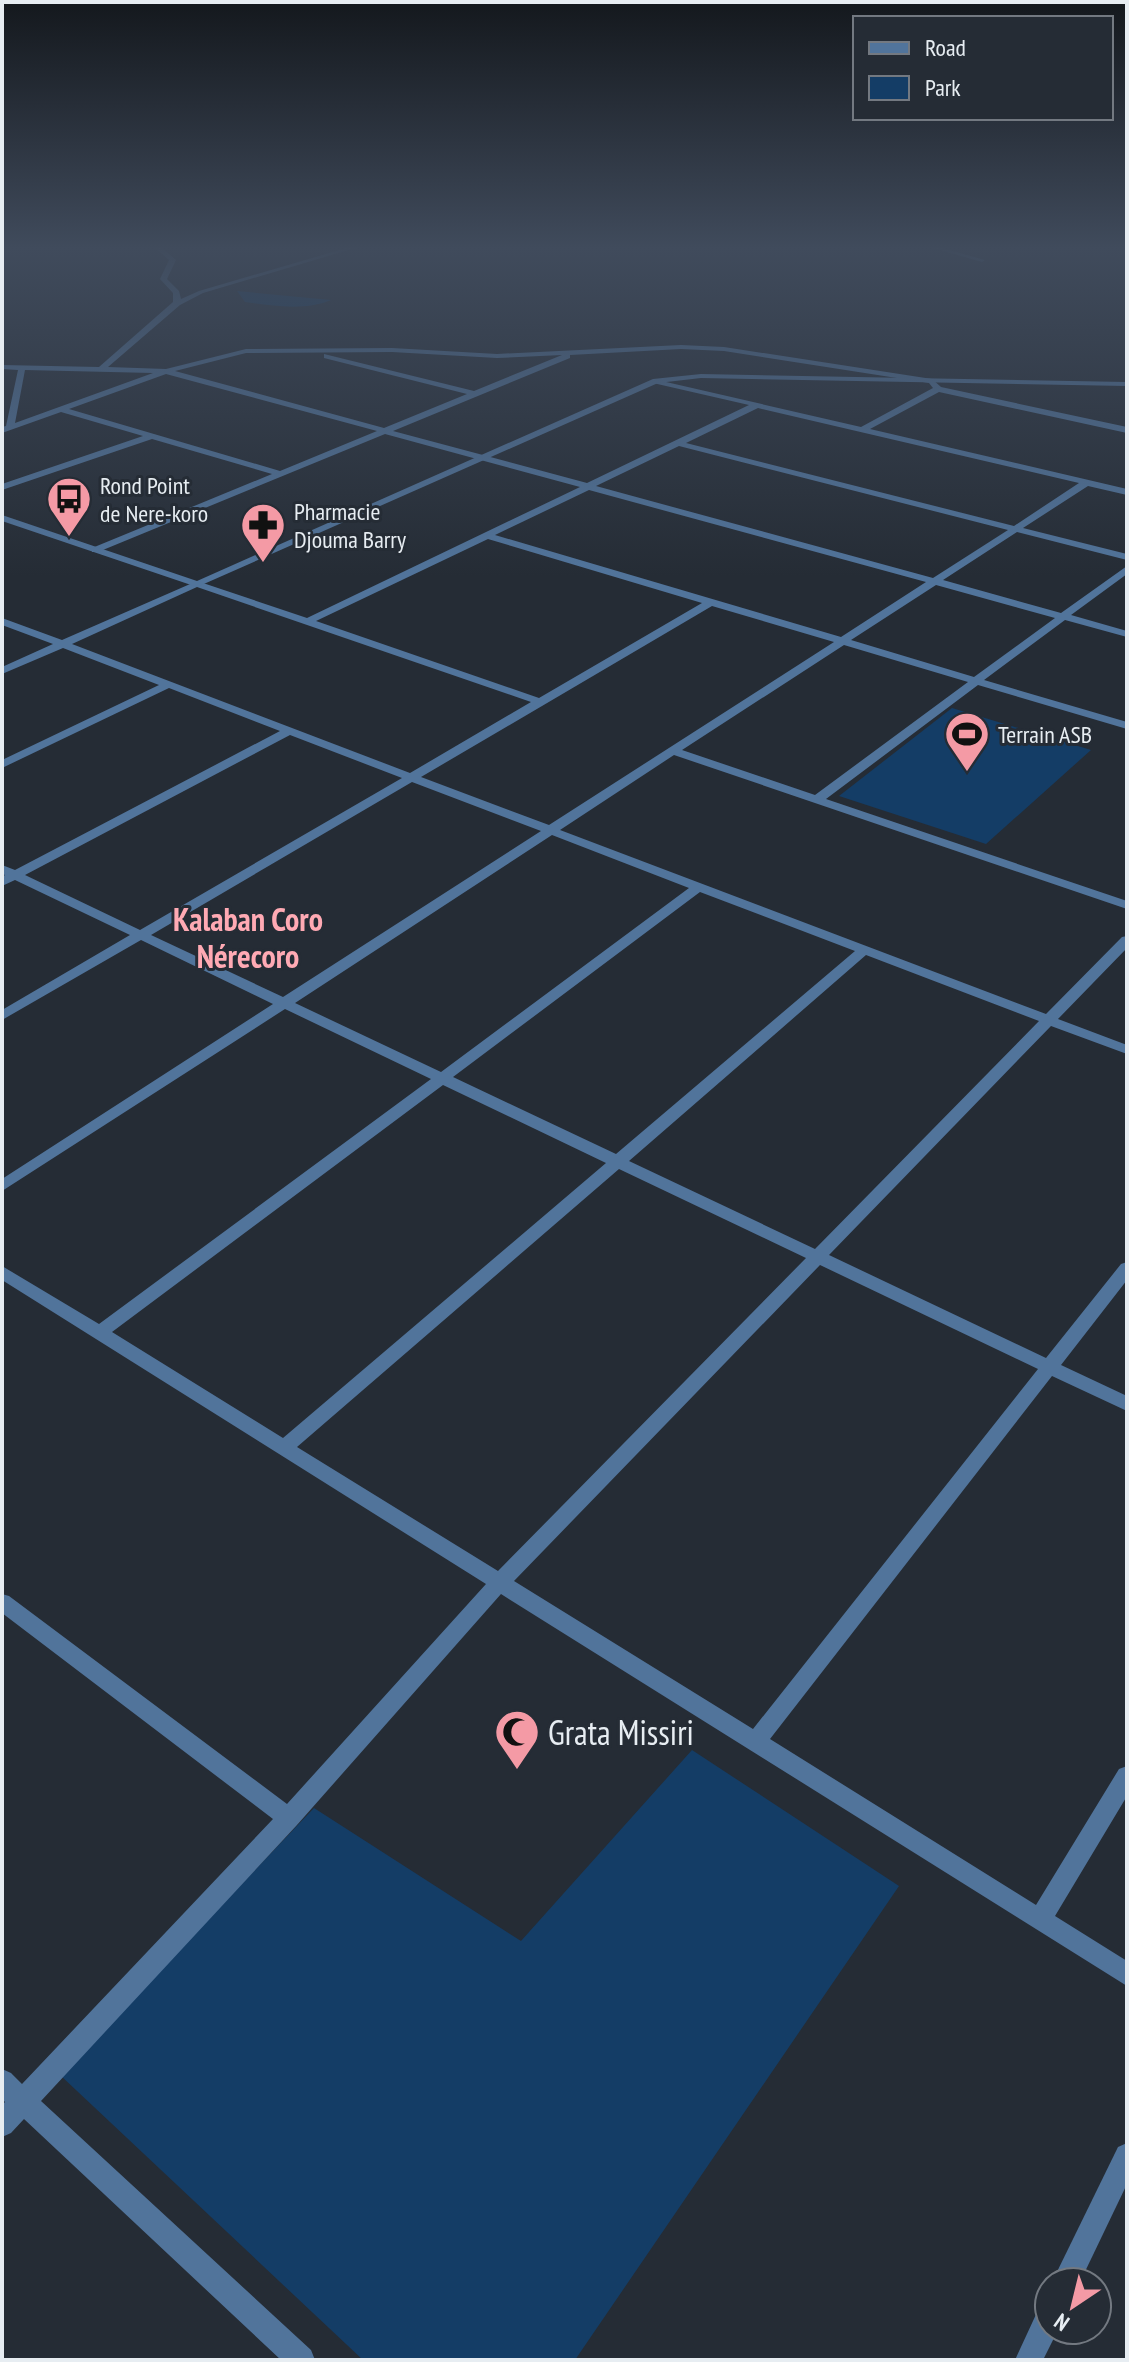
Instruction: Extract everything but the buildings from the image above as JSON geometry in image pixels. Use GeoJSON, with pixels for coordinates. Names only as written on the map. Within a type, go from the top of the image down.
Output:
{"type":"FeatureCollection","features":[{"type":"Feature","properties":{"kind":"street"},"geometry":{"type":"LineString","coordinates":[[101,369],[116,356]]}},
{"type":"Feature","properties":{"kind":"street"},"geometry":{"type":"LineString","coordinates":[[6,428],[166,371],[225,356]]}},
{"type":"Feature","properties":{"kind":"street"},"geometry":{"type":"LineString","coordinates":[[327,356],[476,394]]}},
{"type":"Feature","properties":{"kind":"street"},"geometry":{"type":"LineString","coordinates":[[95,550],[566,356]]}},
{"type":"Feature","properties":{"kind":"street"},"geometry":{"type":"LineString","coordinates":[[766,356],[935,385],[1127,430]]}},
{"type":"Feature","properties":{"kind":"street"},"geometry":{"type":"LineString","coordinates":[[2,367],[166,371],[1127,634]]}},
{"type":"Feature","properties":{"kind":"street"},"geometry":{"type":"LineString","coordinates":[[6,428],[22,367]]}},
{"type":"Feature","properties":{"kind":"street"},"geometry":{"type":"LineString","coordinates":[[2,671],[656,381],[701,376],[935,385],[1127,384]]}},
{"type":"Feature","properties":{"kind":"street"},"geometry":{"type":"LineString","coordinates":[[656,381],[1127,492]]}},
{"type":"Feature","properties":{"kind":"street"},"geometry":{"type":"LineString","coordinates":[[861,430],[935,385]]}},
{"type":"Feature","properties":{"kind":"street"},"geometry":{"type":"LineString","coordinates":[[307,622],[757,405]]}},
{"type":"Feature","properties":{"kind":"street"},"geometry":{"type":"LineString","coordinates":[[61,409],[281,474]]}},
{"type":"Feature","properties":{"kind":"street"},"geometry":{"type":"LineString","coordinates":[[2,487],[151,436]]}},
{"type":"Feature","properties":{"kind":"street"},"geometry":{"type":"LineString","coordinates":[[677,443],[1127,557]]}},
{"type":"Feature","properties":{"kind":"street"},"geometry":{"type":"LineString","coordinates":[[2,1186],[1086,483]]}},
{"type":"Feature","properties":{"kind":"street"},"geometry":{"type":"LineString","coordinates":[[2,518],[541,702]]}},
{"type":"Feature","properties":{"kind":"street"},"geometry":{"type":"LineString","coordinates":[[486,535],[1127,726]]}},
{"type":"Feature","properties":{"kind":"street"},"geometry":{"type":"LineString","coordinates":[[816,800],[1127,569]]}},
{"type":"Feature","properties":{"kind":"street"},"geometry":{"type":"LineString","coordinates":[[2,1016],[711,602]]}},
{"type":"Feature","properties":{"kind":"street"},"geometry":{"type":"LineString","coordinates":[[2,621],[1127,1050]]}},
{"type":"Feature","properties":{"kind":"street"},"geometry":{"type":"LineString","coordinates":[[2,764],[169,684]]}},
{"type":"Feature","properties":{"kind":"street"},"geometry":{"type":"LineString","coordinates":[[6,876],[290,730]]}},
{"type":"Feature","properties":{"kind":"street"},"geometry":{"type":"LineString","coordinates":[[673,751],[1127,905]]}},
{"type":"Feature","properties":{"kind":"street"},"geometry":{"type":"LineString","coordinates":[[6,876],[141,935],[1127,1404]]}},
{"type":"Feature","properties":{"kind":"street"},"geometry":{"type":"LineString","coordinates":[[99,1333],[700,886]]}},
{"type":"Feature","properties":{"kind":"street"},"geometry":{"type":"LineString","coordinates":[[2,2124],[289,1818],[499,1583],[1127,940]]}},
{"type":"Feature","properties":{"kind":"street"},"geometry":{"type":"LineString","coordinates":[[284,1448],[865,949]]}},
{"type":"Feature","properties":{"kind":"street"},"geometry":{"type":"LineString","coordinates":[[755,1742],[1127,1268]]}},
{"type":"Feature","properties":{"kind":"street"},"geometry":{"type":"LineString","coordinates":[[2,1272],[1127,1974]]}},
{"type":"Feature","properties":{"kind":"street"},"geometry":{"type":"LineString","coordinates":[[2,1602],[289,1818]]}},
{"type":"Feature","properties":{"kind":"street"},"geometry":{"type":"LineString","coordinates":[[1040,1920],[1127,1776]]}},
{"type":"Feature","properties":{"kind":"street"},"geometry":{"type":"LineString","coordinates":[[2,2082],[301,2360]]}},
{"type":"Feature","properties":{"kind":"street"},"geometry":{"type":"LineString","coordinates":[[1074,2266],[1127,2156]]}},
{"type":"Feature","properties":{"kind":"green space","name":"Terrain ASB"},"geometry":{"type":"Polygon","coordinates":[[[952,708],[1091,750],[986,844],[839,796],[952,708]]]}},
{"type":"Feature","properties":{"kind":"green space"},"geometry":{"type":"Polygon","coordinates":[[[692,1750],[899,1886],[575,2360],[363,2360],[60,2075],[314,1808],[521,1941],[692,1750]]]}},
{"type":"Feature","properties":{"kind":"place","name":"Rond Point de Nere-koro"},"geometry":{"type":"Point","coordinates":[69,538]}},
{"type":"Feature","properties":{"kind":"place","name":"Pharmacie Djouma Barry"},"geometry":{"type":"Point","coordinates":[263,564]}},
{"type":"Feature","properties":{"kind":"place","name":"Terrain ASB"},"geometry":{"type":"Point","coordinates":[967,773]}},
{"type":"Feature","properties":{"kind":"place","name":"Grata Missiri"},"geometry":{"type":"Point","coordinates":[517,1771]}},
{"type":"Feature","properties":{"kind":"district","name":"Kalaban Coro Nérecoro"},"geometry":{"type":"Point","coordinates":[248,938]}}]}
